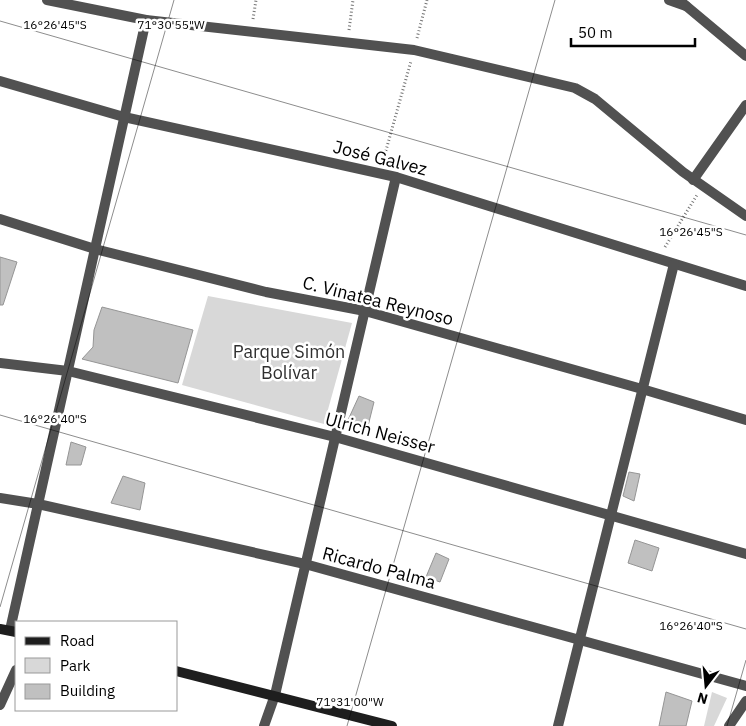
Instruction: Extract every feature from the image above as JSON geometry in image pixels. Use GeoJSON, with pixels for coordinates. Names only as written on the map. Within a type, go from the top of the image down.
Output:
{"type":"FeatureCollection","features":[{"type":"Feature","properties":{"kind":"main road"},"geometry":{"type":"LineString","coordinates":[[178,671],[392,726]]}},
{"type":"Feature","properties":{"kind":"street"},"geometry":{"type":"LineString","coordinates":[[47,0],[146,20],[414,50],[575,88],[595,99],[693,180],[746,216]]}},
{"type":"Feature","properties":{"kind":"street"},"geometry":{"type":"LineString","coordinates":[[669,0],[683,3],[746,56]]}},
{"type":"Feature","properties":{"kind":"street"},"geometry":{"type":"LineString","coordinates":[[9,630],[146,20]]}},
{"type":"Feature","properties":{"kind":"street","name":"José Galvez"},"geometry":{"type":"LineString","coordinates":[[0,81],[124,117],[396,177],[746,286]]}},
{"type":"Feature","properties":{"kind":"street"},"geometry":{"type":"LineString","coordinates":[[693,180],[746,105]]}},
{"type":"Feature","properties":{"kind":"street"},"geometry":{"type":"LineString","coordinates":[[264,726],[274,695],[396,177]]}},
{"type":"Feature","properties":{"kind":"street","name":"C. Vinatea Reynoso"},"geometry":{"type":"LineString","coordinates":[[0,219],[95,249],[266,292],[365,311],[642,388],[746,420]]}},
{"type":"Feature","properties":{"kind":"street"},"geometry":{"type":"LineString","coordinates":[[558,726],[674,264]]}},
{"type":"Feature","properties":{"kind":"street","name":"Ulrich Neisser"},"geometry":{"type":"LineString","coordinates":[[0,363],[68,371],[335,437],[746,554]]}},
{"type":"Feature","properties":{"kind":"street","name":"Ricardo Palma"},"geometry":{"type":"LineString","coordinates":[[0,498],[38,504],[305,564],[746,686]]}},
{"type":"Feature","properties":{"kind":"street"},"geometry":{"type":"LineString","coordinates":[[0,705],[15,672]]}},
{"type":"Feature","properties":{"kind":"street"},"geometry":{"type":"LineString","coordinates":[[729,726],[746,701]]}},
{"type":"Feature","properties":{"kind":"path"},"geometry":{"type":"LineString","coordinates":[[252,32],[256,0]]}},
{"type":"Feature","properties":{"kind":"path"},"geometry":{"type":"LineString","coordinates":[[348,43],[353,0]]}},
{"type":"Feature","properties":{"kind":"path"},"geometry":{"type":"LineString","coordinates":[[380,173],[427,0]]}},
{"type":"Feature","properties":{"kind":"path"},"geometry":{"type":"LineString","coordinates":[[658,258],[702,186]]}},
{"type":"Feature","properties":{"kind":"green space","name":"Parque Simón Bolívar"},"geometry":{"type":"Polygon","coordinates":[[[208,296],[352,323],[324,424],[182,385],[208,296]]]}},
{"type":"Feature","properties":{"kind":"green space"},"geometry":{"type":"Polygon","coordinates":[[[712,692],[727,698],[714,726],[704,726],[712,692]]]}},
{"type":"Feature","properties":{"kind":"building"},"geometry":{"type":"Polygon","coordinates":[[[0,257],[17,262],[3,305],[0,305],[0,257]]]}},
{"type":"Feature","properties":{"kind":"building"},"geometry":{"type":"Polygon","coordinates":[[[102,307],[193,330],[178,383],[82,359],[93,347],[94,330],[102,307]]]}},
{"type":"Feature","properties":{"kind":"building"},"geometry":{"type":"Polygon","coordinates":[[[359,396],[374,402],[368,426],[348,420],[359,396]]]}},
{"type":"Feature","properties":{"kind":"building"},"geometry":{"type":"Polygon","coordinates":[[[71,442],[86,447],[81,465],[66,465],[71,442]]]}},
{"type":"Feature","properties":{"kind":"building"},"geometry":{"type":"Polygon","coordinates":[[[629,472],[640,474],[634,501],[623,496],[629,472]]]}},
{"type":"Feature","properties":{"kind":"building"},"geometry":{"type":"Polygon","coordinates":[[[123,476],[145,483],[140,510],[111,503],[123,476]]]}},
{"type":"Feature","properties":{"kind":"building"},"geometry":{"type":"Polygon","coordinates":[[[635,540],[659,548],[652,571],[628,563],[635,540]]]}},
{"type":"Feature","properties":{"kind":"building"},"geometry":{"type":"Polygon","coordinates":[[[436,553],[449,559],[440,582],[426,577],[436,553]]]}},
{"type":"Feature","properties":{"kind":"building"},"geometry":{"type":"Polygon","coordinates":[[[666,692],[692,701],[686,726],[659,726],[666,692]]]}}]}
